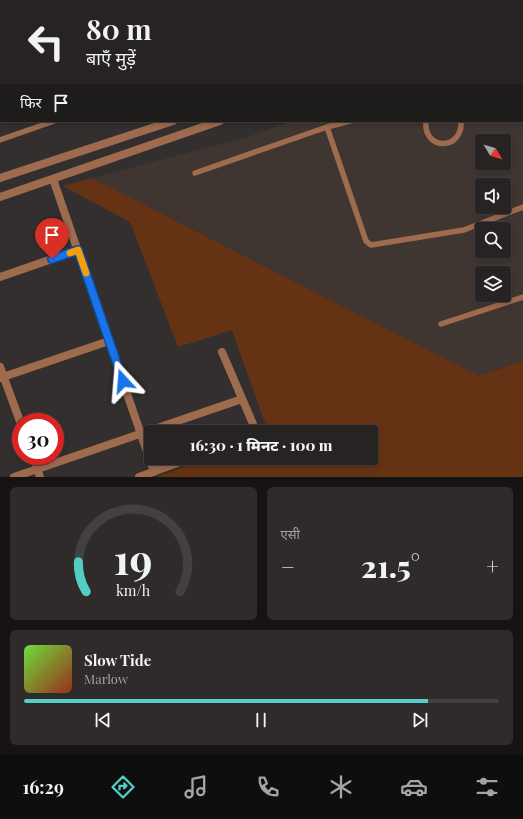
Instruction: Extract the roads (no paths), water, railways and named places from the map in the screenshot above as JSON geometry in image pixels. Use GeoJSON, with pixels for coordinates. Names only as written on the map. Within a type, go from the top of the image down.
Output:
{"type":"FeatureCollection","features":[{"type":"Feature","properties":{"kind":"street"},"geometry":{"type":"LineString","coordinates":[[0,178],[170,122]]}},
{"type":"Feature","properties":{"kind":"street"},"geometry":{"type":"LineString","coordinates":[[0,197],[217,122]]}},
{"type":"Feature","properties":{"kind":"street"},"geometry":{"type":"LineString","coordinates":[[53,179],[154,472]]}},
{"type":"Feature","properties":{"kind":"street"},"geometry":{"type":"LineString","coordinates":[[0,277],[78,250]]}},
{"type":"Feature","properties":{"kind":"street"},"geometry":{"type":"LineString","coordinates":[[2,378],[109,341]]}},
{"type":"Feature","properties":{"kind":"street"},"geometry":{"type":"LineString","coordinates":[[222,352],[253,425]]}},
{"type":"Feature","properties":{"kind":"street"},"geometry":{"type":"LineString","coordinates":[[0,367],[2,378],[16,413]]}},
{"type":"Feature","properties":{"kind":"street"},"geometry":{"type":"LineString","coordinates":[[14,477],[39,473],[141,434],[242,399]]}},
{"type":"Feature","properties":{"kind":"street"},"geometry":{"type":"LineString","coordinates":[[139,477],[172,465]]}},
{"type":"Feature","properties":{"kind":"lane"},"geometry":{"type":"LineString","coordinates":[[0,140],[51,122]]}},
{"type":"Feature","properties":{"kind":"lane"},"geometry":{"type":"LineString","coordinates":[[195,173],[347,122]]}},
{"type":"Feature","properties":{"kind":"lane"},"geometry":{"type":"LineString","coordinates":[[426,122],[427,132],[430,137],[434,141],[446,143],[452,142],[460,133],[461,122]]}},
{"type":"Feature","properties":{"kind":"lane"},"geometry":{"type":"LineString","coordinates":[[327,128],[368,244],[372,245],[464,230],[523,207]]}},
{"type":"Feature","properties":{"kind":"lane"},"geometry":{"type":"LineString","coordinates":[[441,324],[523,297]]}}]}
